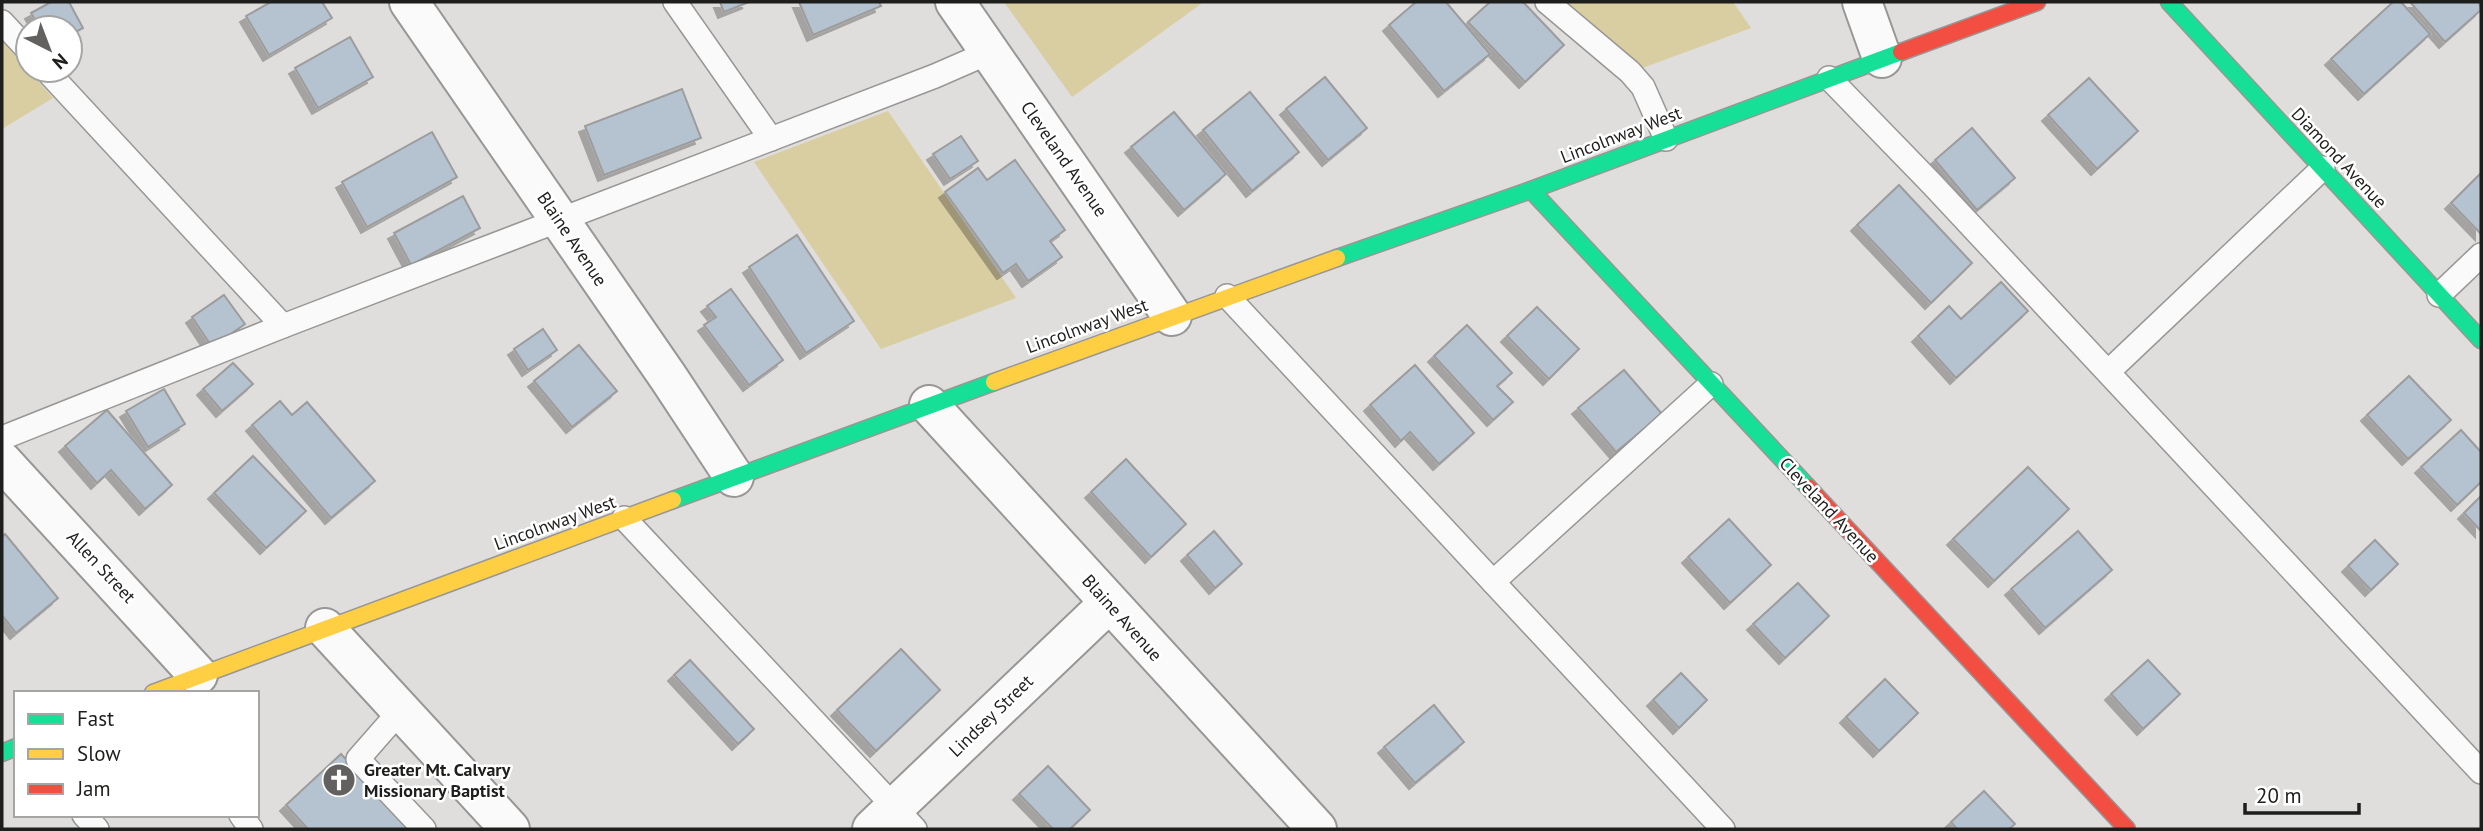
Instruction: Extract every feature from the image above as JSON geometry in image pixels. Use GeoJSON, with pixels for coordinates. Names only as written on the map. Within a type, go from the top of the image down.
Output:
{"type":"FeatureCollection","features":[{"type":"Feature","properties":{"kind":"main road","name":"Lincolnway West"},"geometry":{"type":"LineString","coordinates":[[158,691],[929,405],[1227,296],[1531,190],[2037,2]]}},
{"type":"Feature","properties":{"kind":"main road","name":"Diamond Avenue"},"geometry":{"type":"LineString","coordinates":[[2169,2],[2481,340]]}},
{"type":"Feature","properties":{"kind":"main road","name":"Cleveland Avenue"},"geometry":{"type":"LineString","coordinates":[[1531,190],[2127,829]]}},
{"type":"Feature","properties":{"kind":"street","name":"Blaine Avenue"},"geometry":{"type":"LineString","coordinates":[[409,2],[734,477]]}},
{"type":"Feature","properties":{"kind":"street","name":"Cleveland Avenue"},"geometry":{"type":"LineString","coordinates":[[956,2],[1172,316]]}},
{"type":"Feature","properties":{"kind":"street"},"geometry":{"type":"LineString","coordinates":[[1862,2],[1882,58]]}},
{"type":"Feature","properties":{"kind":"street","name":"Blaine Avenue"},"geometry":{"type":"LineString","coordinates":[[929,405],[1317,829]]}},
{"type":"Feature","properties":{"kind":"street","name":"Allen Street"},"geometry":{"type":"LineString","coordinates":[[2,461],[198,675]]}},
{"type":"Feature","properties":{"kind":"street","name":"Lindsey Street"},"geometry":{"type":"LineString","coordinates":[[894,822],[1109,603]]}},
{"type":"Feature","properties":{"kind":"street"},"geometry":{"type":"LineString","coordinates":[[326,628],[510,829]]}},
{"type":"Feature","properties":{"kind":"lane"},"geometry":{"type":"LineString","coordinates":[[676,2],[771,139]]}},
{"type":"Feature","properties":{"kind":"lane"},"geometry":{"type":"LineString","coordinates":[[1547,2],[1630,72],[1643,87],[1666,139]]}},
{"type":"Feature","properties":{"kind":"lane"},"geometry":{"type":"LineString","coordinates":[[2,22],[14,35]]}},
{"type":"Feature","properties":{"kind":"lane"},"geometry":{"type":"LineString","coordinates":[[2,438],[990,52]]}},
{"type":"Feature","properties":{"kind":"lane"},"geometry":{"type":"LineString","coordinates":[[1829,78],[2481,772]]}},
{"type":"Feature","properties":{"kind":"lane"},"geometry":{"type":"LineString","coordinates":[[59,84],[283,326]]}},
{"type":"Feature","properties":{"kind":"lane"},"geometry":{"type":"LineString","coordinates":[[2108,372],[2323,168]]}},
{"type":"Feature","properties":{"kind":"lane"},"geometry":{"type":"LineString","coordinates":[[2439,295],[2481,255]]}},
{"type":"Feature","properties":{"kind":"lane"},"geometry":{"type":"LineString","coordinates":[[1227,296],[1723,829]]}},
{"type":"Feature","properties":{"kind":"lane"},"geometry":{"type":"LineString","coordinates":[[1493,582],[1711,384]]}},
{"type":"Feature","properties":{"kind":"lane"},"geometry":{"type":"LineString","coordinates":[[624,518],[894,822]]}},
{"type":"Feature","properties":{"kind":"lane"},"geometry":{"type":"LineString","coordinates":[[401,710],[358,760],[424,829]]}},
{"type":"Feature","properties":{"kind":"shaded area"},"geometry":{"type":"Polygon","coordinates":[[[1004,2],[1199,2],[1201,4],[1072,97],[1004,2]]]}},
{"type":"Feature","properties":{"kind":"shaded area"},"geometry":{"type":"Polygon","coordinates":[[[1561,2],[1733,2],[1751,28],[1637,70],[1561,2]]]}},
{"type":"Feature","properties":{"kind":"shaded area"},"geometry":{"type":"Polygon","coordinates":[[[2,41],[14,54],[14,84],[40,84],[53,98],[2,129],[2,41]]]}},
{"type":"Feature","properties":{"kind":"shaded area"},"geometry":{"type":"Polygon","coordinates":[[[888,111],[1016,298],[881,349],[754,162],[888,111]]]}},
{"type":"Feature","properties":{"kind":"building"},"geometry":{"type":"Polygon","coordinates":[[[51,2],[69,2],[75,14],[32,14],[51,2]]]}},
{"type":"Feature","properties":{"kind":"building"},"geometry":{"type":"Polygon","coordinates":[[[271,2],[322,2],[332,18],[269,55],[246,16],[271,2]]]}},
{"type":"Feature","properties":{"kind":"building"},"geometry":{"type":"Polygon","coordinates":[[[720,2],[749,2],[724,12],[720,2]]]}},
{"type":"Feature","properties":{"kind":"building"},"geometry":{"type":"Polygon","coordinates":[[[799,2],[879,2],[881,6],[813,35],[799,2]]]}},
{"type":"Feature","properties":{"kind":"building"},"geometry":{"type":"Polygon","coordinates":[[[1416,2],[1446,2],[1490,54],[1444,91],[1389,25],[1416,2]]]}},
{"type":"Feature","properties":{"kind":"building"},"geometry":{"type":"Polygon","coordinates":[[[1490,2],[1523,2],[1564,45],[1525,82],[1468,22],[1490,2]]]}},
{"type":"Feature","properties":{"kind":"building"},"geometry":{"type":"Polygon","coordinates":[[[2393,2],[2401,2],[2430,34],[2364,94],[2331,59],[2393,2]]]}},
{"type":"Feature","properties":{"kind":"building"},"geometry":{"type":"Polygon","coordinates":[[[2410,2],[2479,2],[2481,10],[2445,42],[2410,2]]]}},
{"type":"Feature","properties":{"kind":"building"},"geometry":{"type":"Polygon","coordinates":[[[350,37],[373,77],[318,108],[295,68],[350,37]]]}},
{"type":"Feature","properties":{"kind":"building"},"geometry":{"type":"Polygon","coordinates":[[[1325,77],[1367,128],[1328,160],[1286,109],[1325,77]]]}},
{"type":"Feature","properties":{"kind":"building"},"geometry":{"type":"Polygon","coordinates":[[[2089,78],[2138,131],[2097,169],[2048,115],[2089,78]]]}},
{"type":"Feature","properties":{"kind":"building"},"geometry":{"type":"Polygon","coordinates":[[[682,89],[701,138],[604,175],[585,126],[682,89]]]}},
{"type":"Feature","properties":{"kind":"building"},"geometry":{"type":"Polygon","coordinates":[[[1250,92],[1299,152],[1252,191],[1203,130],[1250,92]]]}},
{"type":"Feature","properties":{"kind":"building"},"geometry":{"type":"Polygon","coordinates":[[[1174,112],[1226,174],[1184,210],[1131,147],[1174,112]]]}},
{"type":"Feature","properties":{"kind":"building"},"geometry":{"type":"Polygon","coordinates":[[[1972,128],[2015,178],[1977,210],[1935,160],[1972,128]]]}},
{"type":"Feature","properties":{"kind":"building"},"geometry":{"type":"Polygon","coordinates":[[[432,132],[457,177],[367,227],[342,182],[432,132]]]}},
{"type":"Feature","properties":{"kind":"building"},"geometry":{"type":"Polygon","coordinates":[[[961,136],[978,161],[950,179],[933,154],[961,136]]]}},
{"type":"Feature","properties":{"kind":"building"},"geometry":{"type":"Polygon","coordinates":[[[1015,160],[1065,230],[1050,241],[1062,257],[1028,281],[1016,264],[1003,273],[945,192],[978,168],[987,180],[1015,160]]]}},
{"type":"Feature","properties":{"kind":"building"},"geometry":{"type":"Polygon","coordinates":[[[2481,173],[2481,234],[2451,203],[2481,173]]]}},
{"type":"Feature","properties":{"kind":"building"},"geometry":{"type":"Polygon","coordinates":[[[1899,185],[1972,263],[1931,303],[1857,225],[1899,185]]]}},
{"type":"Feature","properties":{"kind":"building"},"geometry":{"type":"Polygon","coordinates":[[[463,196],[480,228],[411,265],[394,233],[463,196]]]}},
{"type":"Feature","properties":{"kind":"building"},"geometry":{"type":"Polygon","coordinates":[[[797,235],[854,321],[806,353],[749,267],[797,235]]]}},
{"type":"Feature","properties":{"kind":"building"},"geometry":{"type":"Polygon","coordinates":[[[2001,282],[2028,311],[1956,378],[1918,336],[1949,306],[1961,319],[2001,282]]]}},
{"type":"Feature","properties":{"kind":"building"},"geometry":{"type":"Polygon","coordinates":[[[731,289],[783,360],[749,385],[704,325],[716,317],[707,306],[731,289]]]}},
{"type":"Feature","properties":{"kind":"building"},"geometry":{"type":"Polygon","coordinates":[[[224,295],[245,324],[212,347],[192,317],[224,295]]]}},
{"type":"Feature","properties":{"kind":"building"},"geometry":{"type":"Polygon","coordinates":[[[1537,307],[1579,349],[1549,379],[1507,336],[1537,307]]]}},
{"type":"Feature","properties":{"kind":"building"},"geometry":{"type":"Polygon","coordinates":[[[1467,325],[1512,373],[1497,386],[1513,402],[1493,420],[1434,356],[1467,325]]]}},
{"type":"Feature","properties":{"kind":"building"},"geometry":{"type":"Polygon","coordinates":[[[543,329],[557,350],[528,370],[514,349],[543,329]]]}},
{"type":"Feature","properties":{"kind":"building"},"geometry":{"type":"Polygon","coordinates":[[[579,345],[617,391],[572,427],[534,381],[579,345]]]}},
{"type":"Feature","properties":{"kind":"building"},"geometry":{"type":"Polygon","coordinates":[[[233,363],[253,384],[222,411],[203,389],[233,363]]]}},
{"type":"Feature","properties":{"kind":"building"},"geometry":{"type":"Polygon","coordinates":[[[1415,365],[1474,433],[1439,464],[1410,432],[1401,441],[1370,405],[1415,365]]]}},
{"type":"Feature","properties":{"kind":"building"},"geometry":{"type":"Polygon","coordinates":[[[1624,370],[1662,414],[1616,452],[1578,408],[1624,370]]]}},
{"type":"Feature","properties":{"kind":"building"},"geometry":{"type":"Polygon","coordinates":[[[2409,376],[2451,420],[2408,459],[2367,415],[2409,376]]]}},
{"type":"Feature","properties":{"kind":"building"},"geometry":{"type":"Polygon","coordinates":[[[164,389],[185,424],[148,447],[126,411],[164,389]]]}},
{"type":"Feature","properties":{"kind":"building"},"geometry":{"type":"Polygon","coordinates":[[[280,401],[292,415],[307,402],[375,481],[331,518],[252,425],[280,401]]]}},
{"type":"Feature","properties":{"kind":"building"},"geometry":{"type":"Polygon","coordinates":[[[107,410],[172,485],[145,509],[111,470],[97,483],[65,446],[107,410]]]}},
{"type":"Feature","properties":{"kind":"building"},"geometry":{"type":"Polygon","coordinates":[[[2461,430],[2481,452],[2481,482],[2457,505],[2421,467],[2461,430]]]}},
{"type":"Feature","properties":{"kind":"building"},"geometry":{"type":"Polygon","coordinates":[[[253,456],[306,511],[266,548],[214,493],[253,456]]]}},
{"type":"Feature","properties":{"kind":"building"},"geometry":{"type":"Polygon","coordinates":[[[1126,459],[1186,524],[1151,557],[1091,492],[1126,459]]]}},
{"type":"Feature","properties":{"kind":"building"},"geometry":{"type":"Polygon","coordinates":[[[2028,467],[2069,509],[1994,581],[1953,539],[2028,467]]]}},
{"type":"Feature","properties":{"kind":"building"},"geometry":{"type":"Polygon","coordinates":[[[2481,496],[2481,531],[2464,513],[2481,496]]]}},
{"type":"Feature","properties":{"kind":"building"},"geometry":{"type":"Polygon","coordinates":[[[1729,519],[1771,565],[1730,603],[1688,557],[1729,519]]]}},
{"type":"Feature","properties":{"kind":"building"},"geometry":{"type":"Polygon","coordinates":[[[1214,531],[1242,564],[1215,588],[1187,555],[1214,531]]]}},
{"type":"Feature","properties":{"kind":"building"},"geometry":{"type":"Polygon","coordinates":[[[2078,531],[2112,570],[2045,628],[2011,589],[2078,531]]]}},
{"type":"Feature","properties":{"kind":"building"},"geometry":{"type":"Polygon","coordinates":[[[5,534],[58,598],[16,633],[2,615],[2,537],[5,534]]]}},
{"type":"Feature","properties":{"kind":"building"},"geometry":{"type":"Polygon","coordinates":[[[2375,540],[2398,564],[2371,590],[2348,566],[2375,540]]]}},
{"type":"Feature","properties":{"kind":"building"},"geometry":{"type":"Polygon","coordinates":[[[1798,583],[1829,616],[1785,658],[1753,624],[1798,583]]]}},
{"type":"Feature","properties":{"kind":"building"},"geometry":{"type":"Polygon","coordinates":[[[901,649],[940,690],[876,751],[837,710],[901,649]]]}},
{"type":"Feature","properties":{"kind":"building"},"geometry":{"type":"Polygon","coordinates":[[[690,660],[754,729],[738,744],[674,675],[690,660]]]}},
{"type":"Feature","properties":{"kind":"building"},"geometry":{"type":"Polygon","coordinates":[[[2148,660],[2180,694],[2143,729],[2111,694],[2148,660]]]}},
{"type":"Feature","properties":{"kind":"building"},"geometry":{"type":"Polygon","coordinates":[[[1681,673],[1707,700],[1679,728],[1653,700],[1681,673]]]}},
{"type":"Feature","properties":{"kind":"building"},"geometry":{"type":"Polygon","coordinates":[[[1885,679],[1918,713],[1879,751],[1846,717],[1885,679]]]}},
{"type":"Feature","properties":{"kind":"building"},"geometry":{"type":"Polygon","coordinates":[[[1434,705],[1464,742],[1415,783],[1384,747],[1434,705]]]}},
{"type":"Feature","properties":{"kind":"building","name":"Greater Mt. Calvary Missionary Baptist"},"geometry":{"type":"Polygon","coordinates":[[[341,754],[411,829],[308,829],[286,805],[341,754]]]}},
{"type":"Feature","properties":{"kind":"building"},"geometry":{"type":"Polygon","coordinates":[[[1048,766],[1090,810],[1070,829],[1053,829],[1019,794],[1048,766]]]}},
{"type":"Feature","properties":{"kind":"building"},"geometry":{"type":"Polygon","coordinates":[[[1984,791],[2015,824],[2009,829],[1957,829],[1951,822],[1984,791]]]}},
{"type":"Feature","properties":{"kind":"traffic: fast"},"geometry":{"type":"LineString","coordinates":[[2169,2],[2481,340]]}},
{"type":"Feature","properties":{"kind":"traffic: fast"},"geometry":{"type":"LineString","coordinates":[[1337,258],[1531,190],[1901,52]]}},
{"type":"Feature","properties":{"kind":"traffic: fast"},"geometry":{"type":"LineString","coordinates":[[1531,190],[1808,487]]}},
{"type":"Feature","properties":{"kind":"traffic: fast"},"geometry":{"type":"LineString","coordinates":[[673,500],[994,382]]}},
{"type":"Feature","properties":{"kind":"traffic: fast"},"geometry":{"type":"LineString","coordinates":[[2,753],[14,748]]}},
{"type":"Feature","properties":{"kind":"traffic: slow"},"geometry":{"type":"LineString","coordinates":[[994,382],[1337,258]]}},
{"type":"Feature","properties":{"kind":"traffic: slow"},"geometry":{"type":"LineString","coordinates":[[158,691],[673,500]]}},
{"type":"Feature","properties":{"kind":"traffic: jam"},"geometry":{"type":"LineString","coordinates":[[1901,52],[2037,2]]}},
{"type":"Feature","properties":{"kind":"traffic: jam"},"geometry":{"type":"LineString","coordinates":[[1808,487],[2127,829]]}},
{"type":"Feature","properties":{"kind":"place","name":"Greater Mt. Calvary Missionary Baptist"},"geometry":{"type":"Point","coordinates":[339,780]}}]}
